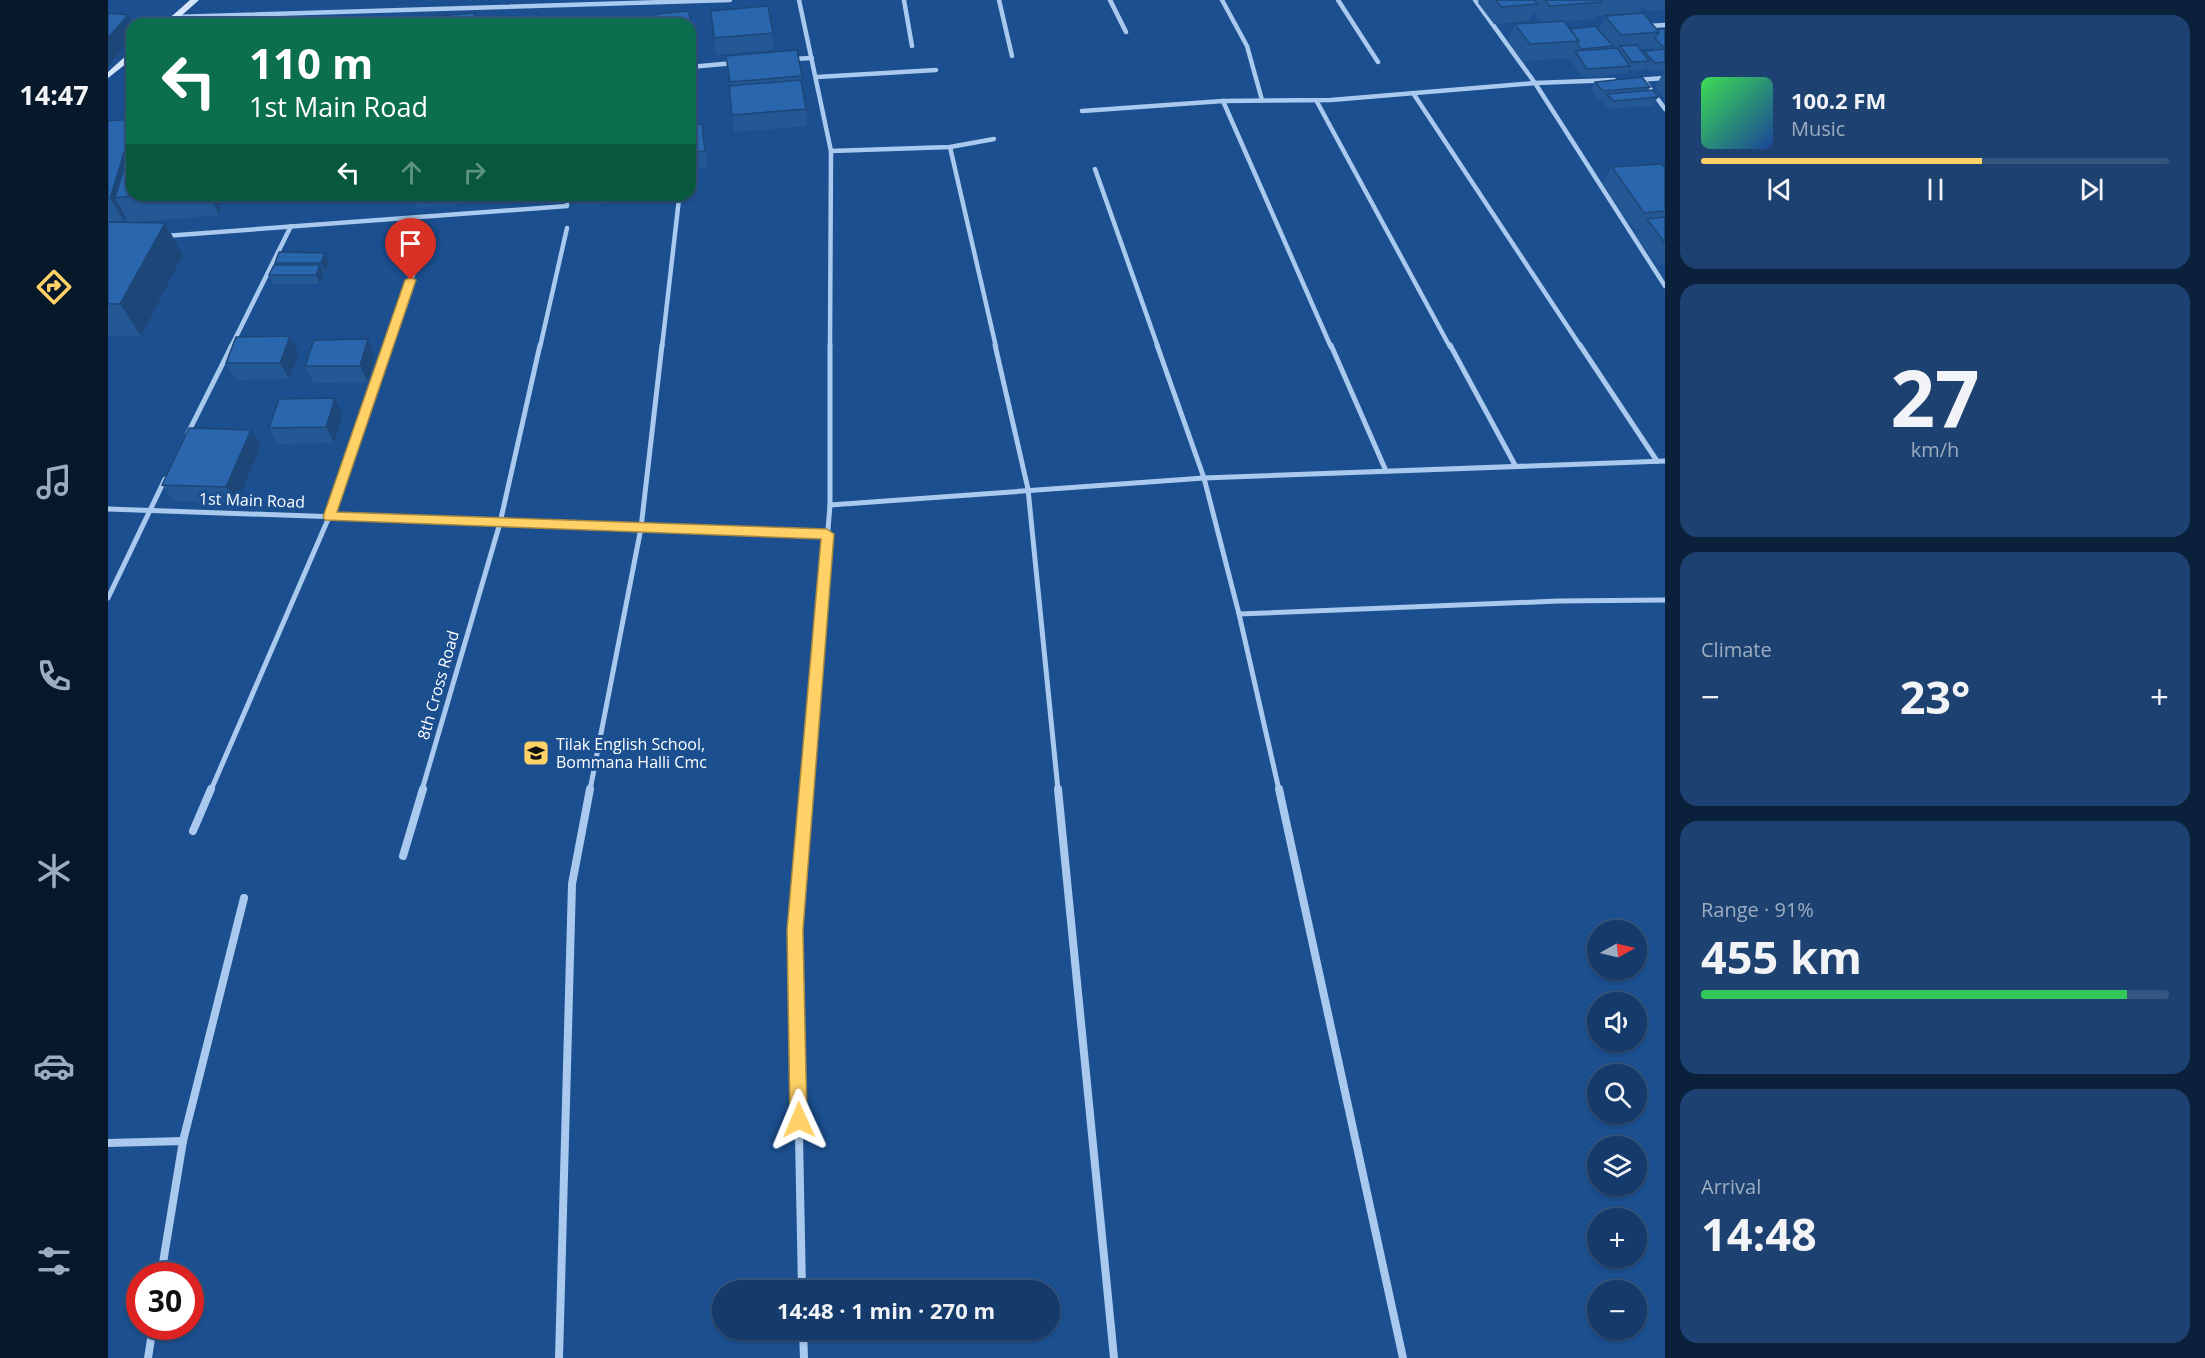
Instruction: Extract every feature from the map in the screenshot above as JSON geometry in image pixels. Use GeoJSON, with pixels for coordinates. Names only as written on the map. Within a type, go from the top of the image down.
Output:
{"type":"FeatureCollection","features":[{"type":"Feature","properties":{"kind":"street"},"geometry":{"type":"LineString","coordinates":[[174,17],[195,0]]}},
{"type":"Feature","properties":{"kind":"street"},"geometry":{"type":"LineString","coordinates":[[174,17],[730,0]]}},
{"type":"Feature","properties":{"kind":"street"},"geometry":{"type":"LineString","coordinates":[[799,0],[831,151],[830,505],[795,930],[802,1280]]}},
{"type":"Feature","properties":{"kind":"street"},"geometry":{"type":"LineString","coordinates":[[904,0],[912,46]]}},
{"type":"Feature","properties":{"kind":"street"},"geometry":{"type":"LineString","coordinates":[[999,0],[1012,56]]}},
{"type":"Feature","properties":{"kind":"street"},"geometry":{"type":"LineString","coordinates":[[1110,0],[1126,32]]}},
{"type":"Feature","properties":{"kind":"street"},"geometry":{"type":"LineString","coordinates":[[1222,0],[1247,46],[1262,100]]}},
{"type":"Feature","properties":{"kind":"street"},"geometry":{"type":"LineString","coordinates":[[1338,0],[1378,62]]}},
{"type":"Feature","properties":{"kind":"street"},"geometry":{"type":"LineString","coordinates":[[1475,0],[1535,83],[1665,286]]}},
{"type":"Feature","properties":{"kind":"street"},"geometry":{"type":"LineString","coordinates":[[1641,26],[1665,25]]}},
{"type":"Feature","properties":{"kind":"street"},"geometry":{"type":"LineString","coordinates":[[1501,35],[1513,34]]}},
{"type":"Feature","properties":{"kind":"street"},"geometry":{"type":"LineString","coordinates":[[790,59],[812,58]]}},
{"type":"Feature","properties":{"kind":"street"},"geometry":{"type":"LineString","coordinates":[[108,76],[126,60]]}},
{"type":"Feature","properties":{"kind":"street"},"geometry":{"type":"LineString","coordinates":[[696,67],[746,63]]}},
{"type":"Feature","properties":{"kind":"street"},"geometry":{"type":"LineString","coordinates":[[817,77],[936,70]]}},
{"type":"Feature","properties":{"kind":"street"},"geometry":{"type":"LineString","coordinates":[[1632,80],[1665,78]]}},
{"type":"Feature","properties":{"kind":"street"},"geometry":{"type":"LineString","coordinates":[[1643,79],[1665,109]]}},
{"type":"Feature","properties":{"kind":"street"},"geometry":{"type":"LineString","coordinates":[[1082,111],[1222,101],[1316,100],[1535,83],[1622,80]]}},
{"type":"Feature","properties":{"kind":"street"},"geometry":{"type":"LineString","coordinates":[[1413,93],[1657,461]]}},
{"type":"Feature","properties":{"kind":"street"},"geometry":{"type":"LineString","coordinates":[[1316,100],[1515,465]]}},
{"type":"Feature","properties":{"kind":"street"},"geometry":{"type":"LineString","coordinates":[[1222,101],[1386,471]]}},
{"type":"Feature","properties":{"kind":"street"},"geometry":{"type":"LineString","coordinates":[[831,151],[950,147],[994,139]]}},
{"type":"Feature","properties":{"kind":"street"},"geometry":{"type":"LineString","coordinates":[[950,147],[1028,489],[1114,1358]]}},
{"type":"Feature","properties":{"kind":"street"},"geometry":{"type":"LineString","coordinates":[[1095,170],[1204,478],[1239,614],[1290,836],[1403,1358]]}},
{"type":"Feature","properties":{"kind":"street"},"geometry":{"type":"LineString","coordinates":[[154,237],[567,206],[567,201]]}},
{"type":"Feature","properties":{"kind":"street"},"geometry":{"type":"LineString","coordinates":[[559,1358],[572,884],[640,528],[679,201]]}},
{"type":"Feature","properties":{"kind":"street"},"geometry":{"type":"LineString","coordinates":[[186,437],[291,226]]}},
{"type":"Feature","properties":{"kind":"street","name":"8th Cross Road"},"geometry":{"type":"LineString","coordinates":[[403,856],[500,523],[567,228]]}},
{"type":"Feature","properties":{"kind":"street"},"geometry":{"type":"LineString","coordinates":[[193,831],[329,517],[426,237]]}},
{"type":"Feature","properties":{"kind":"street"},"geometry":{"type":"LineString","coordinates":[[830,505],[1204,478],[1665,461]]}},
{"type":"Feature","properties":{"kind":"street"},"geometry":{"type":"LineString","coordinates":[[108,598],[171,468]]}},
{"type":"Feature","properties":{"kind":"street","name":"1st Main Road"},"geometry":{"type":"LineString","coordinates":[[108,509],[827,534]]}},
{"type":"Feature","properties":{"kind":"street"},"geometry":{"type":"LineString","coordinates":[[1239,614],[1558,601],[1665,600]]}},
{"type":"Feature","properties":{"kind":"street"},"geometry":{"type":"LineString","coordinates":[[163,1262],[183,1141],[244,898]]}},
{"type":"Feature","properties":{"kind":"street"},"geometry":{"type":"LineString","coordinates":[[108,1143],[183,1141]]}},
{"type":"Feature","properties":{"kind":"street"},"geometry":{"type":"LineString","coordinates":[[148,1358],[151,1340]]}},
{"type":"Feature","properties":{"kind":"street"},"geometry":{"type":"LineString","coordinates":[[803,1340],[804,1358]]}},
{"type":"Feature","properties":{"kind":"building"},"geometry":{"type":"Polygon","coordinates":[[[1496,0],[1534,0],[1537,4],[1501,7],[1496,0]]]}},
{"type":"Feature","properties":{"kind":"building"},"geometry":{"type":"Polygon","coordinates":[[[1545,0],[1601,0],[1602,2],[1550,6],[1545,0]]]}},
{"type":"Feature","properties":{"kind":"building"},"geometry":{"type":"Polygon","coordinates":[[[768,6],[773,33],[714,38],[711,11],[768,6]]]}},
{"type":"Feature","properties":{"kind":"building"},"geometry":{"type":"Polygon","coordinates":[[[689,11],[690,18],[656,18],[656,14],[689,11]]]}},
{"type":"Feature","properties":{"kind":"building"},"geometry":{"type":"Polygon","coordinates":[[[108,13],[128,15],[108,38],[108,13]]]}},
{"type":"Feature","properties":{"kind":"building"},"geometry":{"type":"Polygon","coordinates":[[[475,13],[475,18],[412,18],[475,13]]]}},
{"type":"Feature","properties":{"kind":"building"},"geometry":{"type":"Polygon","coordinates":[[[1643,13],[1659,32],[1621,35],[1605,16],[1643,13]]]}},
{"type":"Feature","properties":{"kind":"building"},"geometry":{"type":"Polygon","coordinates":[[[1564,21],[1579,41],[1530,44],[1515,24],[1564,21]]]}},
{"type":"Feature","properties":{"kind":"building"},"geometry":{"type":"Polygon","coordinates":[[[1595,26],[1613,46],[1582,49],[1577,44],[1579,41],[1570,29],[1595,26]]]}},
{"type":"Feature","properties":{"kind":"building"},"geometry":{"type":"Polygon","coordinates":[[[1657,29],[1665,29],[1665,46],[1662,46],[1655,38],[1659,32],[1657,29]]]}},
{"type":"Feature","properties":{"kind":"building"},"geometry":{"type":"Polygon","coordinates":[[[1637,45],[1649,61],[1632,62],[1620,46],[1637,45]]]}},
{"type":"Feature","properties":{"kind":"building"},"geometry":{"type":"Polygon","coordinates":[[[1617,48],[1630,66],[1587,69],[1575,51],[1617,48]]]}},
{"type":"Feature","properties":{"kind":"building"},"geometry":{"type":"Polygon","coordinates":[[[1665,49],[1665,62],[1655,63],[1644,51],[1665,49]]]}},
{"type":"Feature","properties":{"kind":"building"},"geometry":{"type":"Polygon","coordinates":[[[797,50],[802,76],[730,82],[726,56],[797,50]]]}},
{"type":"Feature","properties":{"kind":"building"},"geometry":{"type":"Polygon","coordinates":[[[1642,77],[1650,87],[1603,91],[1595,82],[1642,77]]]}},
{"type":"Feature","properties":{"kind":"building"},"geometry":{"type":"Polygon","coordinates":[[[801,80],[806,109],[732,115],[729,86],[801,80]]]}},
{"type":"Feature","properties":{"kind":"building"},"geometry":{"type":"Polygon","coordinates":[[[1653,90],[1658,97],[1613,101],[1607,94],[1653,90]]]}},
{"type":"Feature","properties":{"kind":"building"},"geometry":{"type":"Polygon","coordinates":[[[126,120],[126,146],[110,198],[108,198],[108,121],[126,120]]]}},
{"type":"Feature","properties":{"kind":"building"},"geometry":{"type":"Polygon","coordinates":[[[696,124],[702,124],[705,151],[696,152],[696,124]]]}},
{"type":"Feature","properties":{"kind":"building"},"geometry":{"type":"Polygon","coordinates":[[[126,162],[126,197],[115,198],[126,162]]]}},
{"type":"Feature","properties":{"kind":"building"},"geometry":{"type":"Polygon","coordinates":[[[1662,164],[1665,168],[1665,211],[1644,213],[1612,167],[1662,164]]]}},
{"type":"Feature","properties":{"kind":"building"},"geometry":{"type":"Polygon","coordinates":[[[1665,217],[1665,243],[1647,219],[1665,217]]]}},
{"type":"Feature","properties":{"kind":"building"},"geometry":{"type":"Polygon","coordinates":[[[108,222],[165,223],[120,304],[108,304],[108,222]]]}},
{"type":"Feature","properties":{"kind":"building"},"geometry":{"type":"Polygon","coordinates":[[[279,252],[325,253],[321,263],[275,263],[279,252]]]}},
{"type":"Feature","properties":{"kind":"building"},"geometry":{"type":"Polygon","coordinates":[[[274,265],[320,265],[316,275],[269,275],[274,265]]]}},
{"type":"Feature","properties":{"kind":"building"},"geometry":{"type":"Polygon","coordinates":[[[290,336],[280,363],[226,363],[236,337],[290,336]]]}},
{"type":"Feature","properties":{"kind":"building"},"geometry":{"type":"Polygon","coordinates":[[[368,339],[360,366],[305,366],[314,340],[368,339]]]}},
{"type":"Feature","properties":{"kind":"building"},"geometry":{"type":"Polygon","coordinates":[[[335,398],[326,427],[269,428],[279,399],[335,398]]]}},
{"type":"Feature","properties":{"kind":"building"},"geometry":{"type":"Polygon","coordinates":[[[189,428],[251,430],[226,487],[162,485],[189,428]]]}},
{"type":"Feature","properties":{"kind":"place","name":"Tilak English School, Bommana Halli Cmc"},"geometry":{"type":"Point","coordinates":[536,753]}},
{"type":"Feature","properties":{"kind":"route"},"geometry":{"type":"LineString","coordinates":[[411,280],[329,517],[827,534],[795,930],[799,1120]]}}]}
